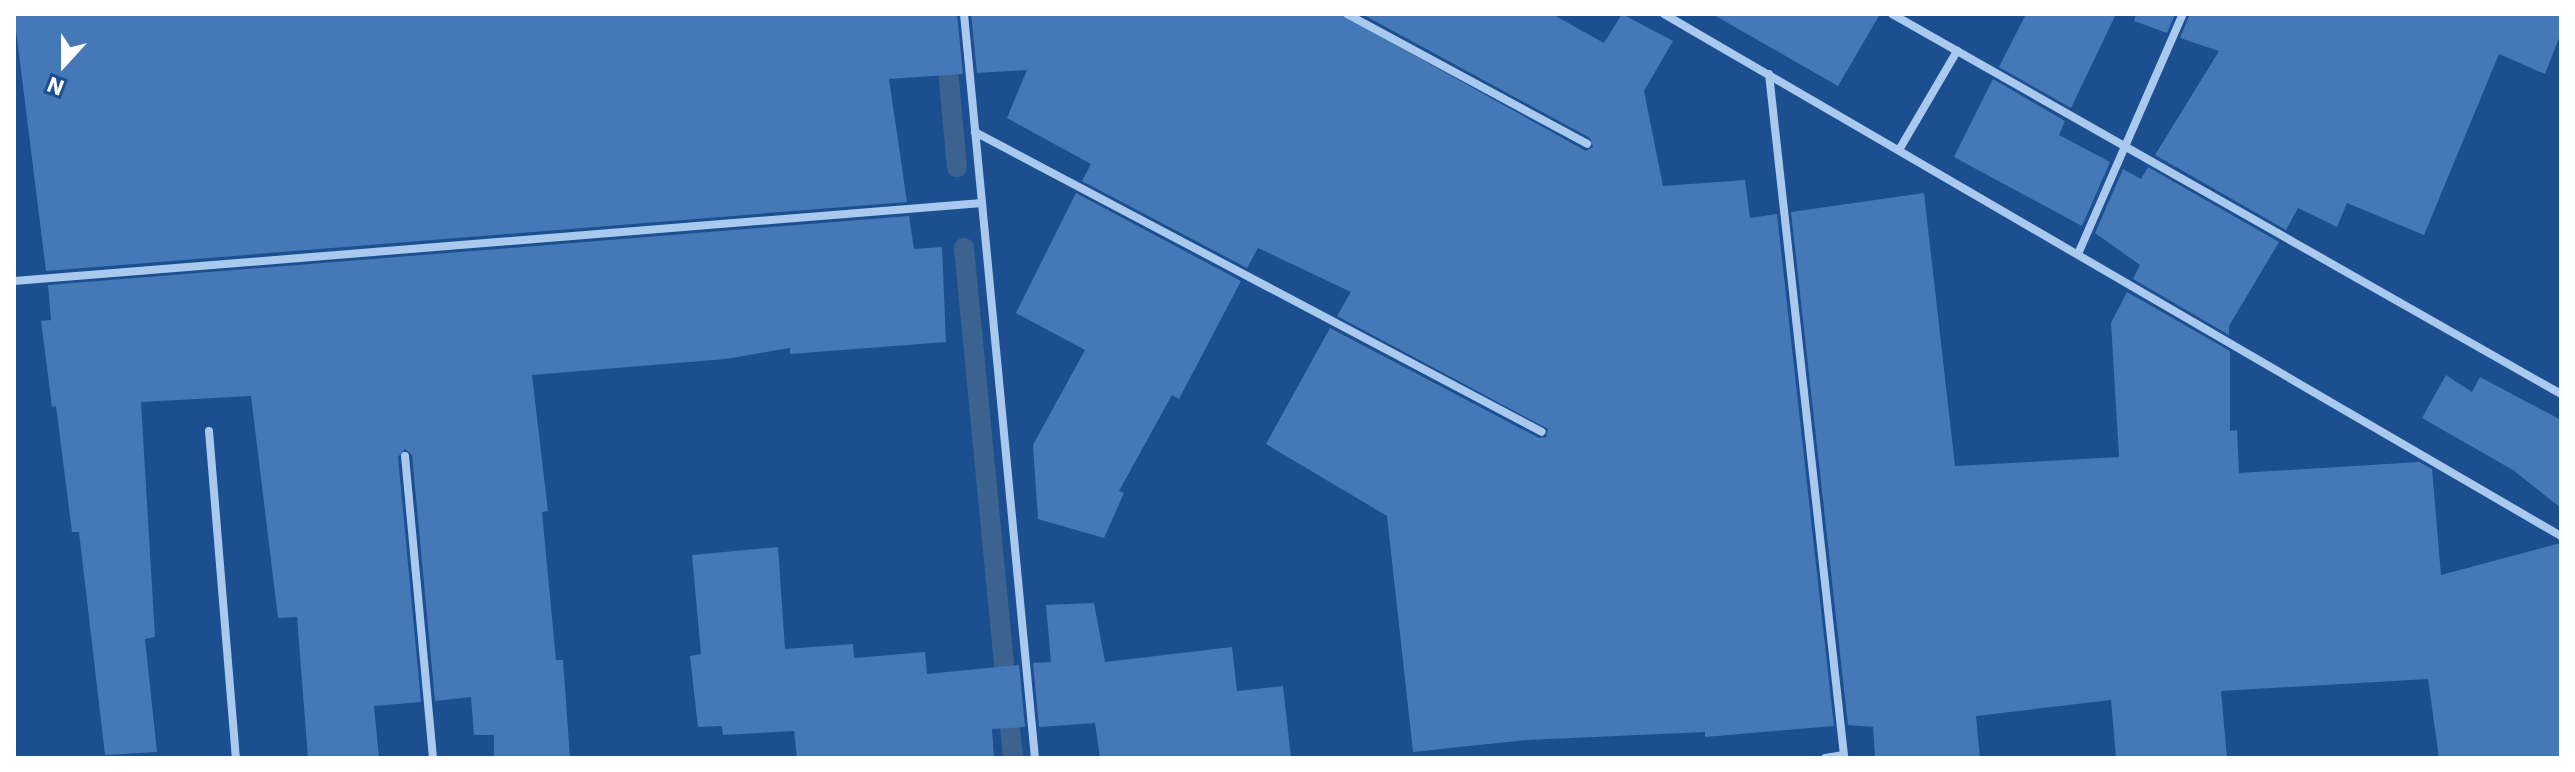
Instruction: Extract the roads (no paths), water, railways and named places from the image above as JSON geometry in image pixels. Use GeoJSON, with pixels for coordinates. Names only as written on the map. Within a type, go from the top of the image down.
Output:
{"type":"FeatureCollection","features":[{"type":"Feature","properties":{"kind":"street"},"geometry":{"type":"LineString","coordinates":[[964,14],[1035,758]]}},
{"type":"Feature","properties":{"kind":"street"},"geometry":{"type":"LineString","coordinates":[[1347,14],[1587,144]]}},
{"type":"Feature","properties":{"kind":"street"},"geometry":{"type":"LineString","coordinates":[[1664,14],[2561,536]]}},
{"type":"Feature","properties":{"kind":"street"},"geometry":{"type":"LineString","coordinates":[[1892,14],[2561,394]]}},
{"type":"Feature","properties":{"kind":"street"},"geometry":{"type":"LineString","coordinates":[[2078,254],[2183,14]]}},
{"type":"Feature","properties":{"kind":"street"},"geometry":{"type":"LineString","coordinates":[[1899,150],[1957,51]]}},
{"type":"Feature","properties":{"kind":"street"},"geometry":{"type":"LineString","coordinates":[[1769,74],[1844,755],[1825,758]]}},
{"type":"Feature","properties":{"kind":"street"},"geometry":{"type":"LineString","coordinates":[[975,132],[1542,432]]}},
{"type":"Feature","properties":{"kind":"street"},"geometry":{"type":"LineString","coordinates":[[14,281],[982,203]]}},
{"type":"Feature","properties":{"kind":"street"},"geometry":{"type":"LineString","coordinates":[[209,431],[236,758]]}},
{"type":"Feature","properties":{"kind":"street"},"geometry":{"type":"LineString","coordinates":[[405,456],[433,758]]}},
{"type":"Feature","properties":{"kind":"waterway"},"geometry":{"type":"LineString","coordinates":[[943,14],[957,167]]}},
{"type":"Feature","properties":{"kind":"waterway"},"geometry":{"type":"LineString","coordinates":[[964,248],[1013,758]]}}]}
